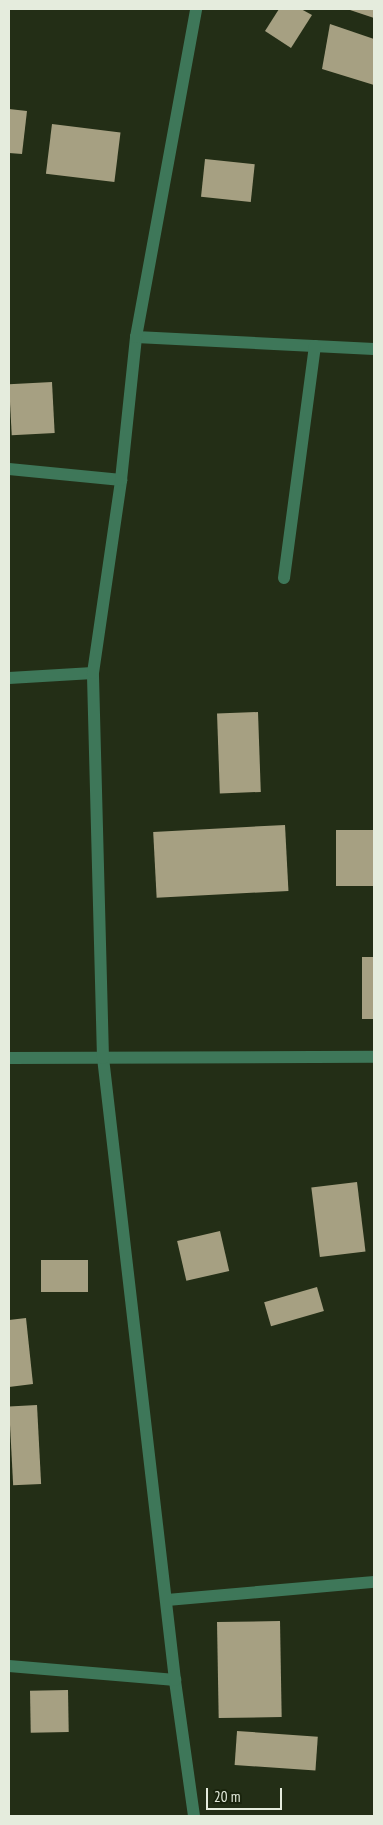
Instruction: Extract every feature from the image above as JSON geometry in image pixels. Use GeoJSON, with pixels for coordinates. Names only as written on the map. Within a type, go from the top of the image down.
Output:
{"type":"FeatureCollection","features":[{"type":"Feature","properties":{"kind":"street"},"geometry":{"type":"LineString","coordinates":[[194,1816],[175,1680],[103,1058],[93,673],[120,480],[136,336],[196,9]]}},
{"type":"Feature","properties":{"kind":"street"},"geometry":{"type":"LineString","coordinates":[[136,336],[374,349]]}},
{"type":"Feature","properties":{"kind":"street"},"geometry":{"type":"LineString","coordinates":[[284,578],[315,346]]}},
{"type":"Feature","properties":{"kind":"street"},"geometry":{"type":"LineString","coordinates":[[9,469],[120,480]]}},
{"type":"Feature","properties":{"kind":"street"},"geometry":{"type":"LineString","coordinates":[[9,678],[93,673]]}},
{"type":"Feature","properties":{"kind":"street"},"geometry":{"type":"LineString","coordinates":[[9,1058],[374,1057]]}},
{"type":"Feature","properties":{"kind":"street"},"geometry":{"type":"LineString","coordinates":[[167,1600],[374,1582]]}},
{"type":"Feature","properties":{"kind":"street"},"geometry":{"type":"LineString","coordinates":[[9,1666],[175,1680]]}},
{"type":"Feature","properties":{"kind":"building"},"geometry":{"type":"Polygon","coordinates":[[[279,9],[301,9],[312,15],[291,48],[265,31],[279,9]]]}},
{"type":"Feature","properties":{"kind":"building"},"geometry":{"type":"Polygon","coordinates":[[[347,9],[374,9],[374,18],[347,9]]]}},
{"type":"Feature","properties":{"kind":"building"},"geometry":{"type":"Polygon","coordinates":[[[330,24],[374,39],[374,85],[322,69],[330,24]]]}},
{"type":"Feature","properties":{"kind":"building"},"geometry":{"type":"Polygon","coordinates":[[[9,109],[27,111],[22,154],[9,153],[9,109]]]}},
{"type":"Feature","properties":{"kind":"building"},"geometry":{"type":"Polygon","coordinates":[[[52,124],[120,132],[114,182],[46,174],[52,124]]]}},
{"type":"Feature","properties":{"kind":"building"},"geometry":{"type":"Polygon","coordinates":[[[205,159],[255,164],[251,202],[201,197],[205,159]]]}},
{"type":"Feature","properties":{"kind":"building"},"geometry":{"type":"Polygon","coordinates":[[[52,382],[55,433],[12,435],[9,384],[52,382]]]}},
{"type":"Feature","properties":{"kind":"building"},"geometry":{"type":"Polygon","coordinates":[[[258,712],[261,792],[220,793],[217,713],[258,712]]]}},
{"type":"Feature","properties":{"kind":"building"},"geometry":{"type":"Polygon","coordinates":[[[285,825],[288,891],[157,898],[153,832],[285,825]]]}},
{"type":"Feature","properties":{"kind":"building"},"geometry":{"type":"Polygon","coordinates":[[[336,830],[374,830],[374,886],[336,886],[336,830]]]}},
{"type":"Feature","properties":{"kind":"building"},"geometry":{"type":"Polygon","coordinates":[[[362,957],[374,957],[374,1019],[362,1019],[362,957]]]}},
{"type":"Feature","properties":{"kind":"building"},"geometry":{"type":"Polygon","coordinates":[[[357,1182],[366,1251],[320,1257],[311,1188],[357,1182]]]}},
{"type":"Feature","properties":{"kind":"building"},"geometry":{"type":"Polygon","coordinates":[[[220,1231],[229,1271],[186,1281],[177,1241],[220,1231]]]}},
{"type":"Feature","properties":{"kind":"building"},"geometry":{"type":"Polygon","coordinates":[[[41,1260],[88,1260],[88,1292],[41,1292],[41,1260]]]}},
{"type":"Feature","properties":{"kind":"building"},"geometry":{"type":"Polygon","coordinates":[[[317,1287],[324,1311],[271,1326],[264,1302],[317,1287]]]}},
{"type":"Feature","properties":{"kind":"building"},"geometry":{"type":"Polygon","coordinates":[[[26,1318],[33,1384],[9,1387],[9,1320],[26,1318]]]}},
{"type":"Feature","properties":{"kind":"building"},"geometry":{"type":"Polygon","coordinates":[[[37,1405],[41,1484],[13,1485],[9,1406],[37,1405]]]}},
{"type":"Feature","properties":{"kind":"building"},"geometry":{"type":"Polygon","coordinates":[[[280,1621],[282,1717],[219,1718],[217,1622],[280,1621]]]}},
{"type":"Feature","properties":{"kind":"building"},"geometry":{"type":"Polygon","coordinates":[[[68,1690],[69,1732],[31,1733],[30,1691],[68,1690]]]}},
{"type":"Feature","properties":{"kind":"building"},"geometry":{"type":"Polygon","coordinates":[[[237,1731],[318,1737],[315,1771],[235,1765],[237,1731]]]}}]}
